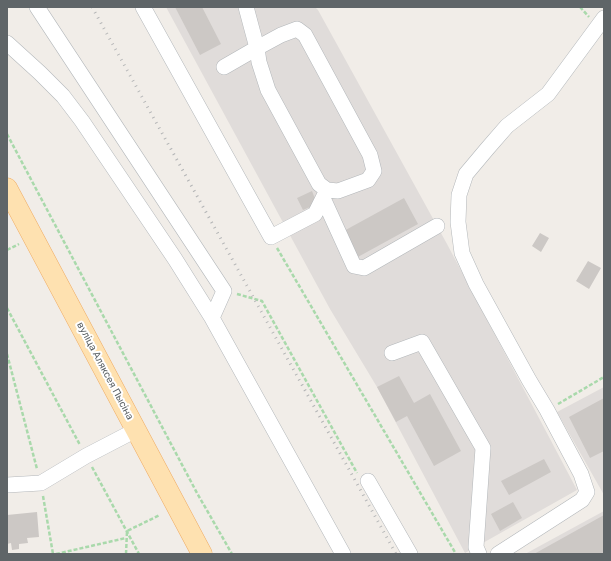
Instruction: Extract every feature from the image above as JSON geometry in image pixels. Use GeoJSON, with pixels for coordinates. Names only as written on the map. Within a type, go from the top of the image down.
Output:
{"type":"FeatureCollection","features":[{"type":"Feature","properties":{"kind":"main road","name":"вуліца Аляксея Пысіна"},"geometry":{"type":"LineString","coordinates":[[9,198],[202,554]]}},
{"type":"Feature","properties":{"kind":"lane"},"geometry":{"type":"LineString","coordinates":[[37,7],[224,291],[212,318]]}},
{"type":"Feature","properties":{"kind":"lane"},"geometry":{"type":"LineString","coordinates":[[143,7],[271,237],[315,214],[325,194]]}},
{"type":"Feature","properties":{"kind":"lane"},"geometry":{"type":"LineString","coordinates":[[246,7],[257,48],[258,62],[268,90],[325,194],[354,266],[364,268],[437,226]]}},
{"type":"Feature","properties":{"kind":"lane"},"geometry":{"type":"LineString","coordinates":[[498,554],[582,500],[587,492],[581,474],[476,284],[462,252],[458,222],[459,195],[466,174],[508,126],[548,94],[604,18]]}},
{"type":"Feature","properties":{"kind":"lane"},"geometry":{"type":"LineString","coordinates":[[224,67],[281,35],[297,29],[305,35],[370,155],[374,171],[368,180],[325,194]]}},
{"type":"Feature","properties":{"kind":"lane"},"geometry":{"type":"LineString","coordinates":[[7,43],[59,91],[82,121],[176,259],[212,318],[343,554]]}},
{"type":"Feature","properties":{"kind":"lane"},"geometry":{"type":"LineString","coordinates":[[392,353],[422,342],[483,448],[476,547],[479,554]]}},
{"type":"Feature","properties":{"kind":"lane"},"geometry":{"type":"LineString","coordinates":[[7,485],[41,483],[86,456],[136,430]]}},
{"type":"Feature","properties":{"kind":"lane"},"geometry":{"type":"LineString","coordinates":[[368,481],[410,554]]}},
{"type":"Feature","properties":{"kind":"path"},"geometry":{"type":"LineString","coordinates":[[7,134],[232,554]]}},
{"type":"Feature","properties":{"kind":"path"},"geometry":{"type":"LineString","coordinates":[[271,237],[456,554]]}},
{"type":"Feature","properties":{"kind":"path"},"geometry":{"type":"LineString","coordinates":[[7,250],[20,244]]}},
{"type":"Feature","properties":{"kind":"path"},"geometry":{"type":"LineString","coordinates":[[224,291],[262,300],[360,477],[368,481]]}},
{"type":"Feature","properties":{"kind":"path"},"geometry":{"type":"LineString","coordinates":[[7,308],[139,554]]}},
{"type":"Feature","properties":{"kind":"path"},"geometry":{"type":"LineString","coordinates":[[7,354],[41,483],[54,554],[126,538]]}},
{"type":"Feature","properties":{"kind":"path"},"geometry":{"type":"LineString","coordinates":[[547,410],[567,397],[604,377]]}},
{"type":"Feature","properties":{"kind":"path"},"geometry":{"type":"LineString","coordinates":[[127,531],[160,515]]}},
{"type":"Feature","properties":{"kind":"path"},"geometry":{"type":"LineString","coordinates":[[126,554],[127,531]]}},
{"type":"Feature","properties":{"kind":"shaded area"},"geometry":{"type":"Polygon","coordinates":[[[166,7],[315,7],[318,10],[447,244],[577,490],[465,553],[377,387],[330,309],[166,7]]]}},
{"type":"Feature","properties":{"kind":"shaded area"},"geometry":{"type":"Polygon","coordinates":[[[604,387],[604,495],[557,412],[604,387]]]}},
{"type":"Feature","properties":{"kind":"shaded area"},"geometry":{"type":"Polygon","coordinates":[[[604,511],[604,554],[525,554],[604,511]]]}},
{"type":"Feature","properties":{"kind":"building"},"geometry":{"type":"Polygon","coordinates":[[[175,7],[202,7],[221,44],[200,55],[175,7]]]}},
{"type":"Feature","properties":{"kind":"building"},"geometry":{"type":"Polygon","coordinates":[[[312,191],[317,204],[303,210],[297,198],[312,191]]]}},
{"type":"Feature","properties":{"kind":"building"},"geometry":{"type":"Polygon","coordinates":[[[404,198],[418,224],[356,258],[342,232],[404,198]]]}},
{"type":"Feature","properties":{"kind":"building"},"geometry":{"type":"Polygon","coordinates":[[[540,233],[549,238],[541,252],[532,246],[540,233]]]}},
{"type":"Feature","properties":{"kind":"building"},"geometry":{"type":"Polygon","coordinates":[[[588,261],[601,268],[589,289],[576,281],[588,261]]]}},
{"type":"Feature","properties":{"kind":"building"},"geometry":{"type":"Polygon","coordinates":[[[399,376],[414,403],[430,394],[461,451],[434,466],[407,416],[396,422],[377,387],[399,376]]]}},
{"type":"Feature","properties":{"kind":"building"},"geometry":{"type":"Polygon","coordinates":[[[604,398],[604,451],[590,458],[569,417],[604,398]]]}},
{"type":"Feature","properties":{"kind":"building"},"geometry":{"type":"Polygon","coordinates":[[[544,459],[551,472],[509,495],[501,481],[544,459]]]}},
{"type":"Feature","properties":{"kind":"building"},"geometry":{"type":"Polygon","coordinates":[[[513,502],[522,518],[500,531],[491,514],[513,502]]]}},
{"type":"Feature","properties":{"kind":"building"},"geometry":{"type":"Polygon","coordinates":[[[37,512],[39,537],[27,538],[28,543],[19,544],[19,549],[12,550],[11,543],[7,544],[7,515],[37,512]]]}},
{"type":"Feature","properties":{"kind":"building"},"geometry":{"type":"Polygon","coordinates":[[[604,515],[604,554],[534,554],[604,515]]]}},
{"type":"Feature","properties":{"kind":"railway"},"geometry":{"type":"LineString","coordinates":[[92,7],[396,554]]}}]}
